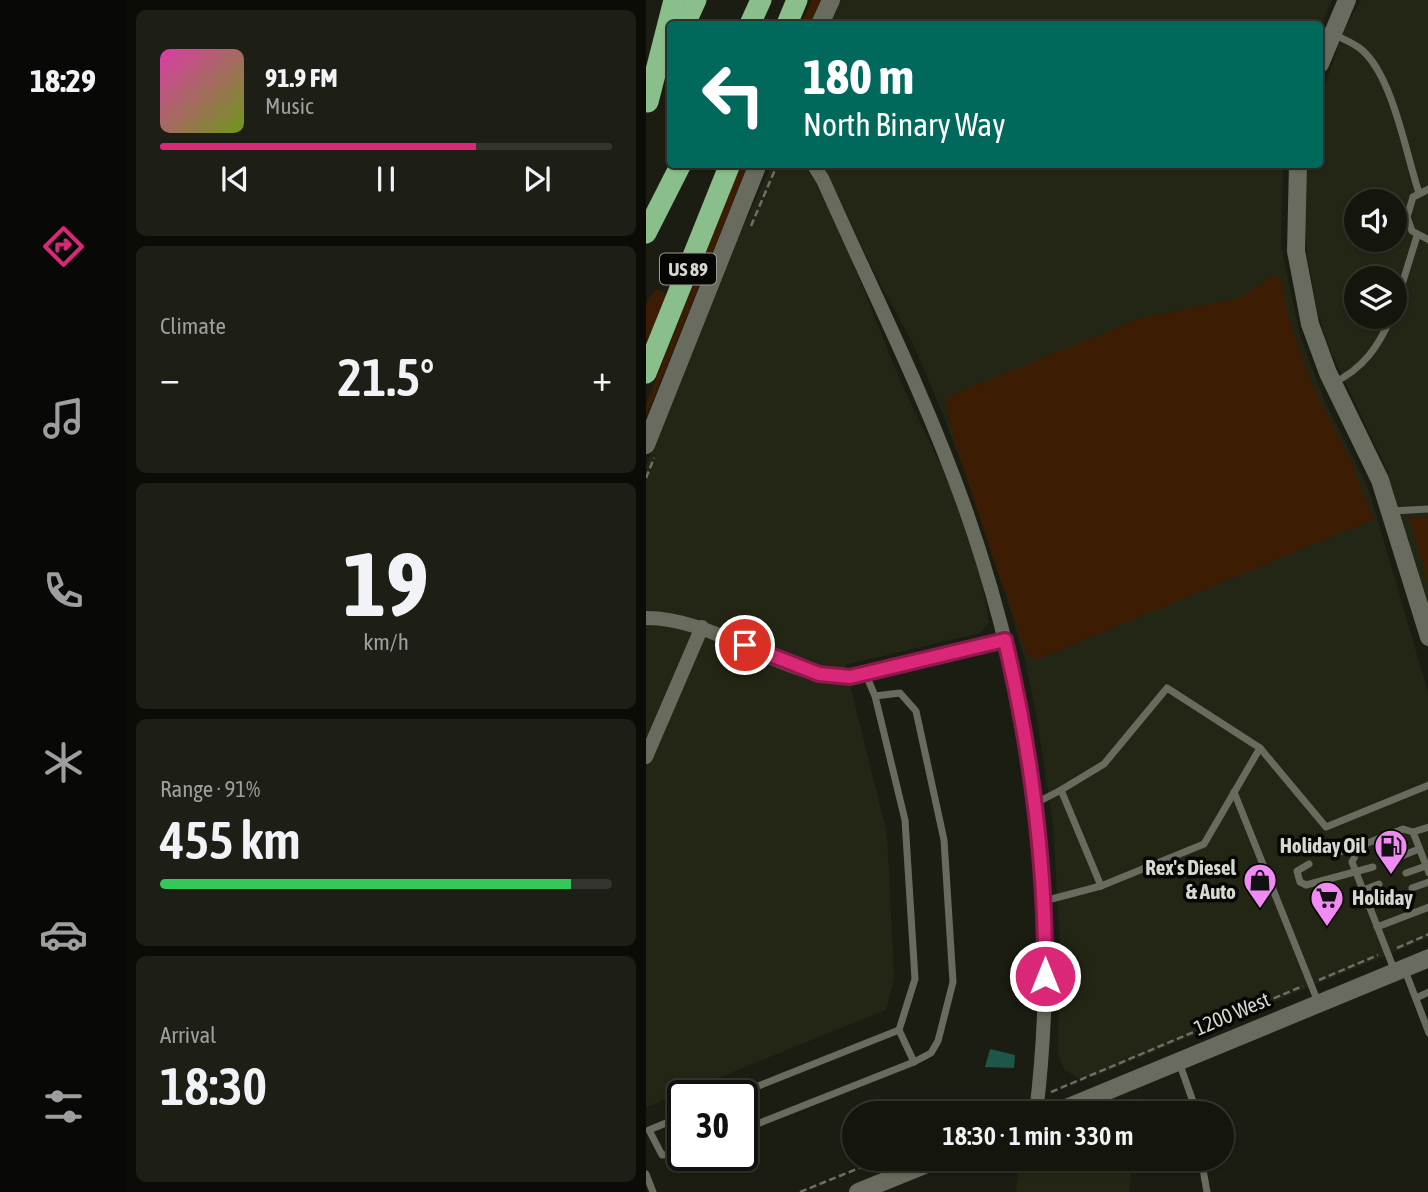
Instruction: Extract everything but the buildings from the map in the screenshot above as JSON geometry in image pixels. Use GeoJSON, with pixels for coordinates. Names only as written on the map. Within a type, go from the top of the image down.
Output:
{"type":"FeatureCollection","features":[{"type":"Feature","properties":{"kind":"highway"},"geometry":{"type":"LineString","coordinates":[[669,21],[674,0]]}},
{"type":"Feature","properties":{"kind":"highway"},"geometry":{"type":"LineString","coordinates":[[686,21],[696,0]]}},
{"type":"Feature","properties":{"kind":"highway"},"geometry":{"type":"LineString","coordinates":[[751,21],[761,0]]}},
{"type":"Feature","properties":{"kind":"highway"},"geometry":{"type":"LineString","coordinates":[[788,21],[797,0]]}},
{"type":"Feature","properties":{"kind":"highway"},"geometry":{"type":"LineString","coordinates":[[647,104],[667,27]]}},
{"type":"Feature","properties":{"kind":"highway"},"geometry":{"type":"LineString","coordinates":[[647,104],[667,61]]}},
{"type":"Feature","properties":{"kind":"highway"},"geometry":{"type":"LineString","coordinates":[[646,233],[679,168]]}},
{"type":"Feature","properties":{"kind":"highway","name":"US 89"},"geometry":{"type":"LineString","coordinates":[[646,373],[728,168]]}},
{"type":"Feature","properties":{"kind":"main road"},"geometry":{"type":"LineString","coordinates":[[821,21],[831,0]]}},
{"type":"Feature","properties":{"kind":"main road"},"geometry":{"type":"LineString","coordinates":[[1323,56],[1346,4]]}},
{"type":"Feature","properties":{"kind":"main road"},"geometry":{"type":"LineString","coordinates":[[646,445],[756,168]]}},
{"type":"Feature","properties":{"kind":"main road"},"geometry":{"type":"LineString","coordinates":[[1298,168],[1295,228],[1299,275],[1310,324],[1333,383],[1372,459],[1392,511],[1428,637]]}},
{"type":"Feature","properties":{"kind":"main road","name":"1200 West"},"geometry":{"type":"LineString","coordinates":[[1083,1101],[1428,958]]}},
{"type":"Feature","properties":{"kind":"main road"},"geometry":{"type":"LineString","coordinates":[[858,1192],[910,1171]]}},
{"type":"Feature","properties":{"kind":"street"},"geometry":{"type":"LineString","coordinates":[[816,168],[931,419],[979,550],[1005,640],[1025,731],[1036,803],[1044,901],[1044,1012],[1037,1101]]}},
{"type":"Feature","properties":{"kind":"street"},"geometry":{"type":"LineString","coordinates":[[646,618],[683,621],[819,674],[840,677],[866,674],[1005,640]]}},
{"type":"Feature","properties":{"kind":"street"},"geometry":{"type":"LineString","coordinates":[[646,757],[702,627]]}},
{"type":"Feature","properties":{"kind":"lane"},"geometry":{"type":"LineString","coordinates":[[1331,33],[1356,46],[1374,65],[1394,110],[1419,192]]}},
{"type":"Feature","properties":{"kind":"lane"},"geometry":{"type":"LineString","coordinates":[[1428,189],[1419,192],[1409,203],[1407,218],[1417,236],[1428,240]]}},
{"type":"Feature","properties":{"kind":"lane"},"geometry":{"type":"LineString","coordinates":[[1407,268],[1417,236]]}},
{"type":"Feature","properties":{"kind":"lane"},"geometry":{"type":"LineString","coordinates":[[1333,383],[1352,373],[1369,358],[1385,329]]}},
{"type":"Feature","properties":{"kind":"lane"},"geometry":{"type":"LineString","coordinates":[[1392,511],[1428,509]]}},
{"type":"Feature","properties":{"kind":"lane"},"geometry":{"type":"LineString","coordinates":[[866,674],[875,696],[906,833],[916,979],[899,1030],[914,1062]]}},
{"type":"Feature","properties":{"kind":"lane"},"geometry":{"type":"LineString","coordinates":[[1036,803],[1104,764],[1167,688],[1260,748],[1326,827],[1428,785]]}},
{"type":"Feature","properties":{"kind":"lane"},"geometry":{"type":"LineString","coordinates":[[758,1124],[914,1062],[931,1053],[938,1041],[953,982],[944,840],[916,711],[900,693],[875,696]]}},
{"type":"Feature","properties":{"kind":"lane"},"geometry":{"type":"LineString","coordinates":[[1044,901],[1101,886],[1204,844],[1260,748]]}},
{"type":"Feature","properties":{"kind":"lane"},"geometry":{"type":"LineString","coordinates":[[1061,790],[1101,886]]}},
{"type":"Feature","properties":{"kind":"lane"},"geometry":{"type":"LineString","coordinates":[[1234,792],[1318,1003]]}},
{"type":"Feature","properties":{"kind":"lane"},"geometry":{"type":"LineString","coordinates":[[1340,852],[1403,829],[1413,832],[1428,827]]}},
{"type":"Feature","properties":{"kind":"lane"},"geometry":{"type":"LineString","coordinates":[[1406,873],[1427,869],[1413,832]]}},
{"type":"Feature","properties":{"kind":"lane"},"geometry":{"type":"LineString","coordinates":[[1360,846],[1352,862],[1361,891],[1387,952],[1416,998],[1428,1033]]}},
{"type":"Feature","properties":{"kind":"lane"},"geometry":{"type":"LineString","coordinates":[[1399,857],[1419,849]]}},
{"type":"Feature","properties":{"kind":"lane"},"geometry":{"type":"LineString","coordinates":[[1309,864],[1298,871],[1298,877],[1306,885],[1373,867]]}},
{"type":"Feature","properties":{"kind":"lane"},"geometry":{"type":"LineString","coordinates":[[1412,888],[1428,881]]}},
{"type":"Feature","properties":{"kind":"lane"},"geometry":{"type":"LineString","coordinates":[[1361,891],[1379,884]]}},
{"type":"Feature","properties":{"kind":"lane"},"geometry":{"type":"LineString","coordinates":[[1368,905],[1386,898]]}},
{"type":"Feature","properties":{"kind":"lane"},"geometry":{"type":"LineString","coordinates":[[1377,927],[1428,907]]}},
{"type":"Feature","properties":{"kind":"lane"},"geometry":{"type":"LineString","coordinates":[[1416,998],[1428,992]]}},
{"type":"Feature","properties":{"kind":"lane"},"geometry":{"type":"LineString","coordinates":[[758,1086],[899,1030]]}},
{"type":"Feature","properties":{"kind":"lane"},"geometry":{"type":"LineString","coordinates":[[1179,1061],[1193,1101]]}},
{"type":"Feature","properties":{"kind":"lane"},"geometry":{"type":"LineString","coordinates":[[667,1122],[647,1129],[662,1155],[667,1155]]}},
{"type":"Feature","properties":{"kind":"lane"},"geometry":{"type":"LineString","coordinates":[[1203,1171],[1207,1192]]}},
{"type":"Feature","properties":{"kind":"lane"},"geometry":{"type":"LineString","coordinates":[[646,1174],[653,1192]]}},
{"type":"Feature","properties":{"kind":"path"},"geometry":{"type":"LineString","coordinates":[[1080,1079],[1428,934]]}},
{"type":"Feature","properties":{"kind":"path"},"geometry":{"type":"LineString","coordinates":[[800,1192],[852,1171]]}},
{"type":"Feature","properties":{"kind":"shaded area"},"geometry":{"type":"Polygon","coordinates":[[[812,0],[821,0],[810,21],[802,21],[812,0]]]}},
{"type":"Feature","properties":{"kind":"shaded area"},"geometry":{"type":"Polygon","coordinates":[[[841,0],[1332,0],[1323,21],[830,21],[841,0]]]}},
{"type":"Feature","properties":{"kind":"shaded area"},"geometry":{"type":"Polygon","coordinates":[[[1361,0],[1428,0],[1428,604],[1387,470],[1329,347],[1317,309],[1307,254],[1304,198],[1307,168],[1323,168],[1323,90],[1346,26],[1361,0]]]}},
{"type":"Feature","properties":{"kind":"shaded area"},"geometry":{"type":"Polygon","coordinates":[[[740,168],[747,168],[646,417],[646,404],[740,168]]]}},
{"type":"Feature","properties":{"kind":"shaded area"},"geometry":{"type":"Polygon","coordinates":[[[771,168],[805,168],[816,183],[851,258],[901,383],[948,480],[981,577],[989,623],[980,633],[845,665],[887,834],[894,978],[886,1010],[713,1080],[667,1080],[667,1099],[646,1107],[646,466],[725,265],[771,168]]]}},
{"type":"Feature","properties":{"kind":"shaded area"},"geometry":{"type":"Polygon","coordinates":[[[824,168],[1283,168],[1281,247],[1300,336],[1325,402],[1368,487],[1428,692],[1428,938],[1093,1077],[1077,1078],[1064,1069],[1058,1053],[1060,945],[1053,824],[1025,660],[987,531],[944,417],[914,346],[873,270],[824,168]]]}},
{"type":"Feature","properties":{"kind":"shaded area"},"geometry":{"type":"Polygon","coordinates":[[[1274,275],[1281,280],[1288,316],[1312,385],[1350,459],[1374,519],[1043,657],[1029,657],[952,434],[946,401],[952,395],[1141,318],[1239,298],[1274,275]]]}},
{"type":"Feature","properties":{"kind":"shaded area"},"geometry":{"type":"Polygon","coordinates":[[[656,289],[666,294],[646,346],[646,304],[656,289]]]}},
{"type":"Feature","properties":{"kind":"shaded area"},"geometry":{"type":"Polygon","coordinates":[[[1409,518],[1428,518],[1428,583],[1409,518]]]}},
{"type":"Feature","properties":{"kind":"shaded area"},"geometry":{"type":"Polygon","coordinates":[[[1019,1171],[1132,1171],[1129,1192],[1016,1192],[1019,1171]]]}},
{"type":"Feature","properties":{"kind":"water"},"geometry":{"type":"Polygon","coordinates":[[[990,1049],[1015,1055],[1014,1068],[985,1067],[990,1049]]]}},
{"type":"Feature","properties":{"kind":"place","name":"Holiday Oil"},"geometry":{"type":"Point","coordinates":[1391,876]}},
{"type":"Feature","properties":{"kind":"place","name":"Rex's Diesel & Auto"},"geometry":{"type":"Point","coordinates":[1260,910]}},
{"type":"Feature","properties":{"kind":"place","name":"Holiday"},"geometry":{"type":"Point","coordinates":[1327,928]}},
{"type":"Feature","properties":{"kind":"route"},"geometry":{"type":"LineString","coordinates":[[745,645],[809,671],[850,677],[1005,640],[1025,731],[1037,814],[1044,895],[1045,976]]}}]}
